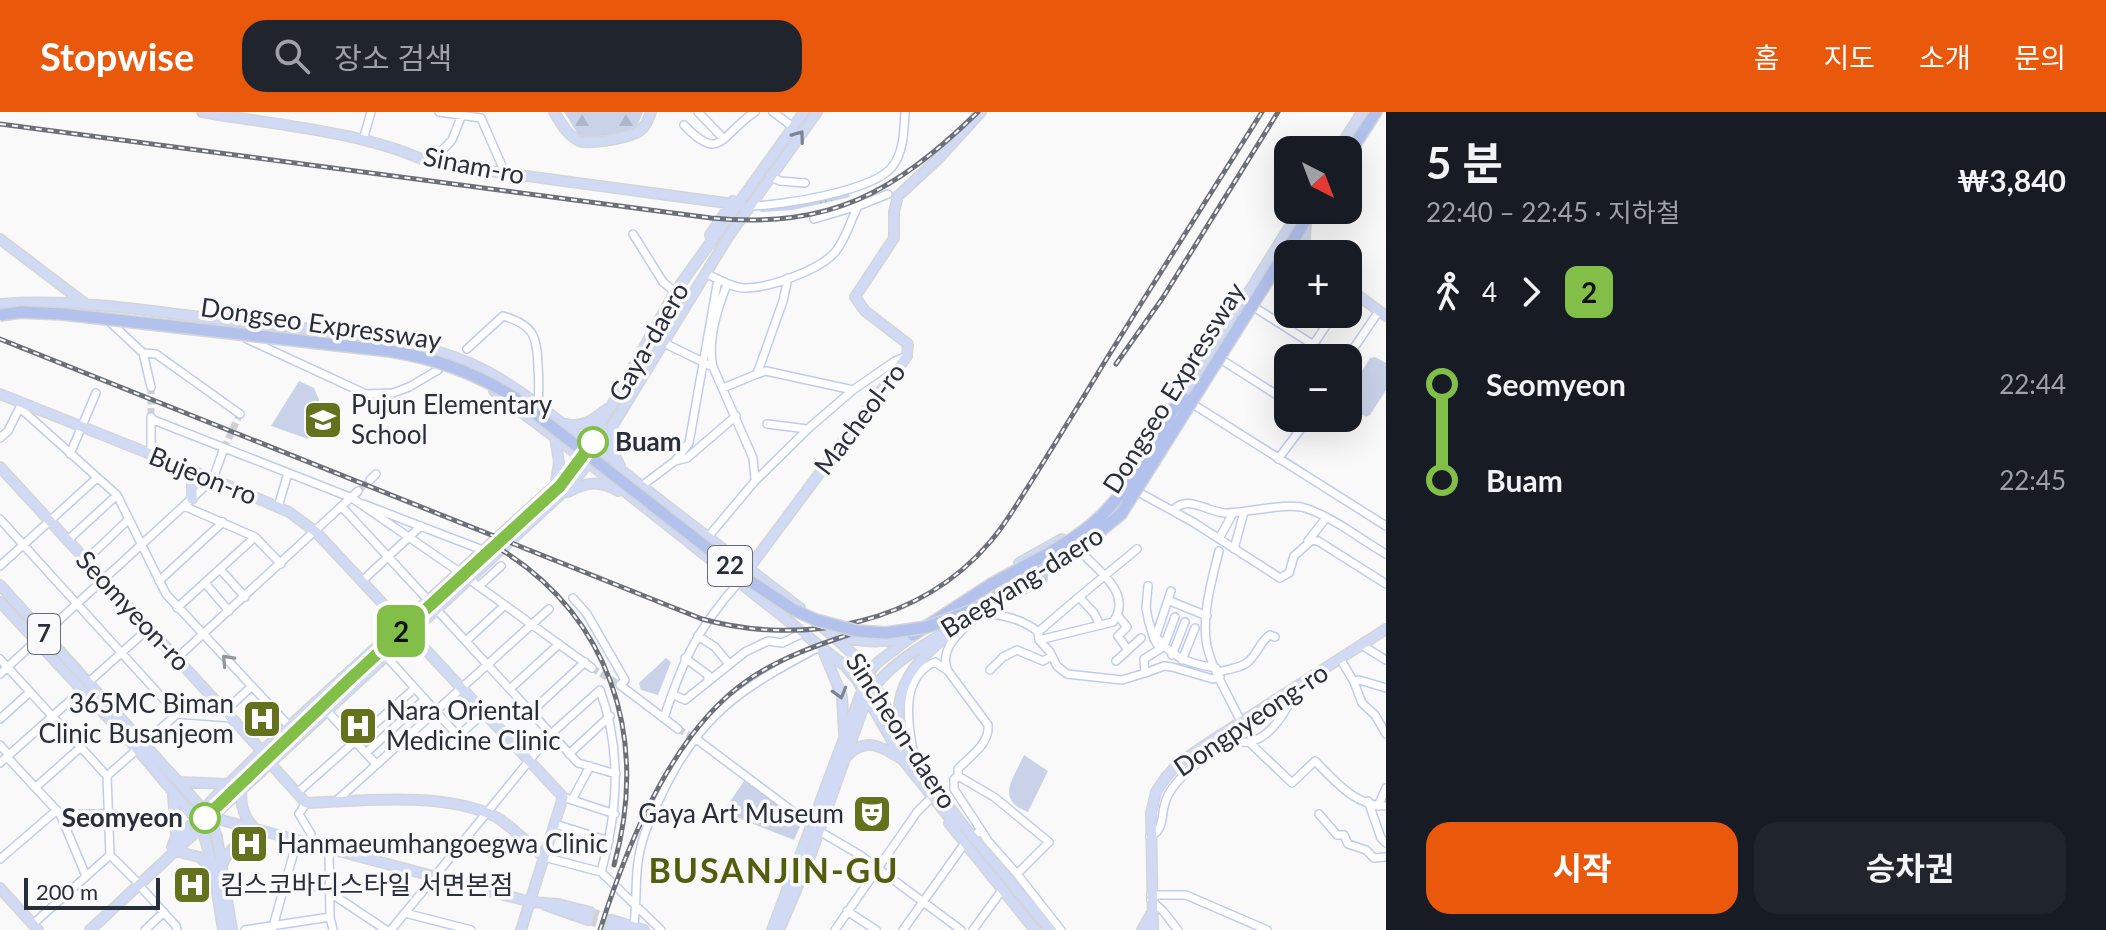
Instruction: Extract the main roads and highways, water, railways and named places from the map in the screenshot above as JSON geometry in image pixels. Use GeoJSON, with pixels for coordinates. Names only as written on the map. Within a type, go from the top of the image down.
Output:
{"type":"FeatureCollection","features":[{"type":"Feature","properties":{"kind":"highway"},"geometry":{"type":"LineString","coordinates":[[1356,136],[1369,112]]}},
{"type":"Feature","properties":{"kind":"highway"},"geometry":{"type":"LineString","coordinates":[[1360,136],[1377,112]]}},
{"type":"Feature","properties":{"kind":"highway","name":"Dongseo Expressway"},"geometry":{"type":"LineString","coordinates":[[0,306],[66,308],[393,345],[470,366],[518,393],[778,594],[820,615],[860,625],[906,625],[949,614],[1037,567],[1093,532],[1127,495],[1295,224]]}},
{"type":"Feature","properties":{"kind":"highway","name":"Dongseo Expressway"},"geometry":{"type":"LineString","coordinates":[[0,317],[30,312],[63,314],[390,351],[442,362],[514,397],[781,603],[833,626],[886,633],[927,627],[973,610],[1072,554],[1121,514],[1305,224]]}},
{"type":"Feature","properties":{"kind":"highway"},"geometry":{"type":"LineString","coordinates":[[980,612],[1099,542],[1137,501],[1222,356]]}},
{"type":"Feature","properties":{"kind":"highway"},"geometry":{"type":"LineString","coordinates":[[913,635],[1071,538],[1101,516],[1127,485],[1174,408],[1189,398]]}},
{"type":"Feature","properties":{"kind":"main road","name":"Sinam-ro"},"geometry":{"type":"LineString","coordinates":[[202,112],[251,116],[363,140],[405,151],[430,163],[749,206]]}},
{"type":"Feature","properties":{"kind":"main road"},"geometry":{"type":"LineString","coordinates":[[554,112],[570,135],[593,143],[637,133],[645,126],[651,112]]}},
{"type":"Feature","properties":{"kind":"main road"},"geometry":{"type":"LineString","coordinates":[[733,204],[804,112]]}},
{"type":"Feature","properties":{"kind":"main road","name":"Gaya-daero"},"geometry":{"type":"LineString","coordinates":[[584,460],[588,443],[675,292],[720,233],[775,178],[817,112]]}},
{"type":"Feature","properties":{"kind":"main road","name":"Macheol-ro"},"geometry":{"type":"LineString","coordinates":[[739,582],[907,356],[908,344],[865,311],[855,297],[894,238],[894,196],[939,158],[981,112]]}},
{"type":"Feature","properties":{"kind":"main road"},"geometry":{"type":"LineString","coordinates":[[1347,136],[1362,112]]}},
{"type":"Feature","properties":{"kind":"main road"},"geometry":{"type":"LineString","coordinates":[[720,233],[733,204],[756,178]]}},
{"type":"Feature","properties":{"kind":"main road"},"geometry":{"type":"LineString","coordinates":[[720,233],[710,202],[742,192]]}},
{"type":"Feature","properties":{"kind":"main road","name":"Baegyang-daero"},"geometry":{"type":"LineString","coordinates":[[865,694],[913,650],[969,620],[1111,526],[1140,493],[1183,424],[1189,398],[1293,224]]}},
{"type":"Feature","properties":{"kind":"main road"},"geometry":{"type":"LineString","coordinates":[[1305,240],[1306,224]]}},
{"type":"Feature","properties":{"kind":"main road","name":"Baegyang-daero"},"geometry":{"type":"LineString","coordinates":[[1296,240],[1306,224]]}},
{"type":"Feature","properties":{"kind":"main road","name":"Gaya-daero"},"geometry":{"type":"LineString","coordinates":[[137,883],[207,814],[242,788],[437,610],[510,548],[584,460],[597,451],[705,273],[720,233]]}},
{"type":"Feature","properties":{"kind":"main road"},"geometry":{"type":"LineString","coordinates":[[0,239],[111,323]]}},
{"type":"Feature","properties":{"kind":"main road","name":"Baegyang-daero"},"geometry":{"type":"LineString","coordinates":[[869,672],[913,635],[995,577],[1098,516],[1149,454],[1172,416],[1222,356],[1274,274]]}},
{"type":"Feature","properties":{"kind":"main road"},"geometry":{"type":"LineString","coordinates":[[1362,299],[1382,313]]}},
{"type":"Feature","properties":{"kind":"main road","name":"Sincheon-daero"},"geometry":{"type":"LineString","coordinates":[[0,306],[32,301],[87,305],[358,336],[432,350],[488,372],[538,405],[643,485],[856,655],[876,684],[907,750],[938,801]]}},
{"type":"Feature","properties":{"kind":"main road","name":"Sincheon-daero"},"geometry":{"type":"LineString","coordinates":[[0,317],[31,316],[111,323],[389,354],[430,363],[493,391],[845,666],[903,760],[975,840]]}},
{"type":"Feature","properties":{"kind":"main road","name":"Bujeon-ro"},"geometry":{"type":"LineString","coordinates":[[0,394],[21,406],[192,470],[278,507],[316,532],[528,761],[568,798],[544,857]]}},
{"type":"Feature","properties":{"kind":"main road"},"geometry":{"type":"LineString","coordinates":[[561,422],[570,426],[582,425],[612,405]]}},
{"type":"Feature","properties":{"kind":"main road"},"geometry":{"type":"LineString","coordinates":[[1172,416],[1181,415],[1183,424]]}},
{"type":"Feature","properties":{"kind":"main road"},"geometry":{"type":"LineString","coordinates":[[609,431],[613,452],[631,477]]}},
{"type":"Feature","properties":{"kind":"main road"},"geometry":{"type":"LineString","coordinates":[[554,436],[558,447],[558,476],[554,494]]}},
{"type":"Feature","properties":{"kind":"main road","name":"Seomyeon-ro"},"geometry":{"type":"LineString","coordinates":[[0,467],[262,751]]}},
{"type":"Feature","properties":{"kind":"main road"},"geometry":{"type":"LineString","coordinates":[[188,502],[192,470]]}},
{"type":"Feature","properties":{"kind":"main road"},"geometry":{"type":"LineString","coordinates":[[445,585],[480,549],[554,494],[594,483],[611,487],[642,505]]}},
{"type":"Feature","properties":{"kind":"main road","name":"Gaya-daero"},"geometry":{"type":"LineString","coordinates":[[207,814],[228,784],[289,726],[445,585],[554,494]]}},
{"type":"Feature","properties":{"kind":"main road","name":"7"},"geometry":{"type":"LineString","coordinates":[[0,585],[82,690],[180,782],[207,814],[217,837],[223,930]]}},
{"type":"Feature","properties":{"kind":"main road","name":"7"},"geometry":{"type":"LineString","coordinates":[[0,602],[90,681],[199,822],[217,866],[232,930]]}},
{"type":"Feature","properties":{"kind":"main road"},"geometry":{"type":"LineString","coordinates":[[907,750],[899,721],[905,680],[921,658],[969,620]]}},
{"type":"Feature","properties":{"kind":"main road","name":"Dongpyeong-ro"},"geometry":{"type":"LineString","coordinates":[[1151,925],[1150,838],[1153,801],[1166,777],[1185,758],[1386,629]]}},
{"type":"Feature","properties":{"kind":"main road"},"geometry":{"type":"LineString","coordinates":[[832,634],[864,641],[913,635]]}},
{"type":"Feature","properties":{"kind":"main road"},"geometry":{"type":"LineString","coordinates":[[821,646],[842,696],[844,743]]}},
{"type":"Feature","properties":{"kind":"main road"},"geometry":{"type":"LineString","coordinates":[[772,930],[845,759],[869,672]]}},
{"type":"Feature","properties":{"kind":"main road"},"geometry":{"type":"LineString","coordinates":[[779,930],[844,743],[865,694]]}},
{"type":"Feature","properties":{"kind":"main road"},"geometry":{"type":"LineString","coordinates":[[845,759],[855,748],[869,744],[884,748],[903,760]]}},
{"type":"Feature","properties":{"kind":"main road"},"geometry":{"type":"LineString","coordinates":[[269,762],[306,803],[443,801],[503,822],[544,857],[521,930]]}},
{"type":"Feature","properties":{"kind":"main road"},"geometry":{"type":"LineString","coordinates":[[180,782],[228,784]]}},
{"type":"Feature","properties":{"kind":"main road"},"geometry":{"type":"LineString","coordinates":[[242,788],[240,797],[246,818],[258,831]]}},
{"type":"Feature","properties":{"kind":"main road"},"geometry":{"type":"LineString","coordinates":[[172,790],[176,815],[174,849],[217,866],[228,853],[258,831]]}},
{"type":"Feature","properties":{"kind":"main road"},"geometry":{"type":"LineString","coordinates":[[207,814],[258,831],[531,902],[558,904],[589,916]]}},
{"type":"Feature","properties":{"kind":"main road"},"geometry":{"type":"LineString","coordinates":[[975,840],[1002,890],[1035,930]]}},
{"type":"Feature","properties":{"kind":"main road"},"geometry":{"type":"LineString","coordinates":[[975,840],[1047,930]]}},
{"type":"Feature","properties":{"kind":"main road"},"geometry":{"type":"LineString","coordinates":[[975,840],[1058,930]]}},
{"type":"Feature","properties":{"kind":"main road"},"geometry":{"type":"LineString","coordinates":[[82,930],[137,883]]}},
{"type":"Feature","properties":{"kind":"main road"},"geometry":{"type":"LineString","coordinates":[[90,930],[137,883]]}},
{"type":"Feature","properties":{"kind":"main road"},"geometry":{"type":"LineString","coordinates":[[0,888],[36,927]]}},
{"type":"Feature","properties":{"kind":"main road"},"geometry":{"type":"LineString","coordinates":[[1142,930],[1151,925]]}},
{"type":"Feature","properties":{"kind":"main road"},"geometry":{"type":"LineString","coordinates":[[614,926],[637,929]]}},
{"type":"Feature","properties":{"kind":"tunnel"},"geometry":{"type":"LineString","coordinates":[[151,387],[151,414]]}},
{"type":"Feature","properties":{"kind":"tunnel"},"geometry":{"type":"LineString","coordinates":[[224,448],[240,414]]}},
{"type":"Feature","properties":{"kind":"tunnel"},"geometry":{"type":"LineString","coordinates":[[358,491],[370,480]]}},
{"type":"Feature","properties":{"kind":"tunnel"},"geometry":{"type":"LineString","coordinates":[[592,668],[620,685]]}},
{"type":"Feature","properties":{"kind":"tunnel"},"geometry":{"type":"LineString","coordinates":[[678,729],[695,738]]}},
{"type":"Feature","properties":{"kind":"tunnel"},"geometry":{"type":"LineString","coordinates":[[590,912],[612,920]]}},
{"type":"Feature","properties":{"kind":"tunnel"},"geometry":{"type":"LineString","coordinates":[[588,920],[610,927]]}},
{"type":"Feature","properties":{"kind":"railway"},"geometry":{"type":"LineString","coordinates":[[0,124],[711,218],[753,220],[826,211],[858,200],[918,164],[978,112]]}},
{"type":"Feature","properties":{"kind":"railway"},"geometry":{"type":"LineString","coordinates":[[0,339],[702,619],[741,627],[780,630],[819,629],[858,622],[895,610],[930,593],[962,570],[996,535],[1262,112]]}},
{"type":"Feature","properties":{"kind":"railway"},"geometry":{"type":"LineString","coordinates":[[1116,364],[1162,299],[1278,112]]}},
{"type":"Feature","properties":{"kind":"railway"},"geometry":{"type":"LineString","coordinates":[[492,544],[533,572],[566,605],[592,642],[611,682],[622,725],[627,771],[624,817],[614,865]]}},
{"type":"Feature","properties":{"kind":"railway"},"geometry":{"type":"LineString","coordinates":[[600,930],[639,827],[675,760],[697,729],[721,702],[760,672],[799,653],[854,633]]}},
{"type":"Feature","properties":{"kind":"metro line","name":"2"},"geometry":{"type":"LineString","coordinates":[[205,818],[350,679],[560,486],[593,442]]}},
{"type":"Feature","properties":{"kind":"place","name":"Pujun Elementary School"},"geometry":{"type":"Point","coordinates":[323,420]}},
{"type":"Feature","properties":{"kind":"place","name":"Buam"},"geometry":{"type":"Point","coordinates":[593,442]}},
{"type":"Feature","properties":{"kind":"place","name":"365MC Biman Clinic Busanjeom"},"geometry":{"type":"Point","coordinates":[262,719]}},
{"type":"Feature","properties":{"kind":"place","name":"Nara Oriental Medicine Clinic"},"geometry":{"type":"Point","coordinates":[358,726]}},
{"type":"Feature","properties":{"kind":"place","name":"Gaya Art Museum"},"geometry":{"type":"Point","coordinates":[872,814]}},
{"type":"Feature","properties":{"kind":"place","name":"Seomyeon"},"geometry":{"type":"Point","coordinates":[205,818]}},
{"type":"Feature","properties":{"kind":"place","name":"Hanmaeumhangoegwa Clinic"},"geometry":{"type":"Point","coordinates":[249,844]}},
{"type":"Feature","properties":{"kind":"place","name":"킴스코바디스타일 서면본점"},"geometry":{"type":"Point","coordinates":[192,885]}},
{"type":"Feature","properties":{"kind":"district","name":"BUSANJIN-GU"},"geometry":{"type":"Point","coordinates":[774,871]}}]}
